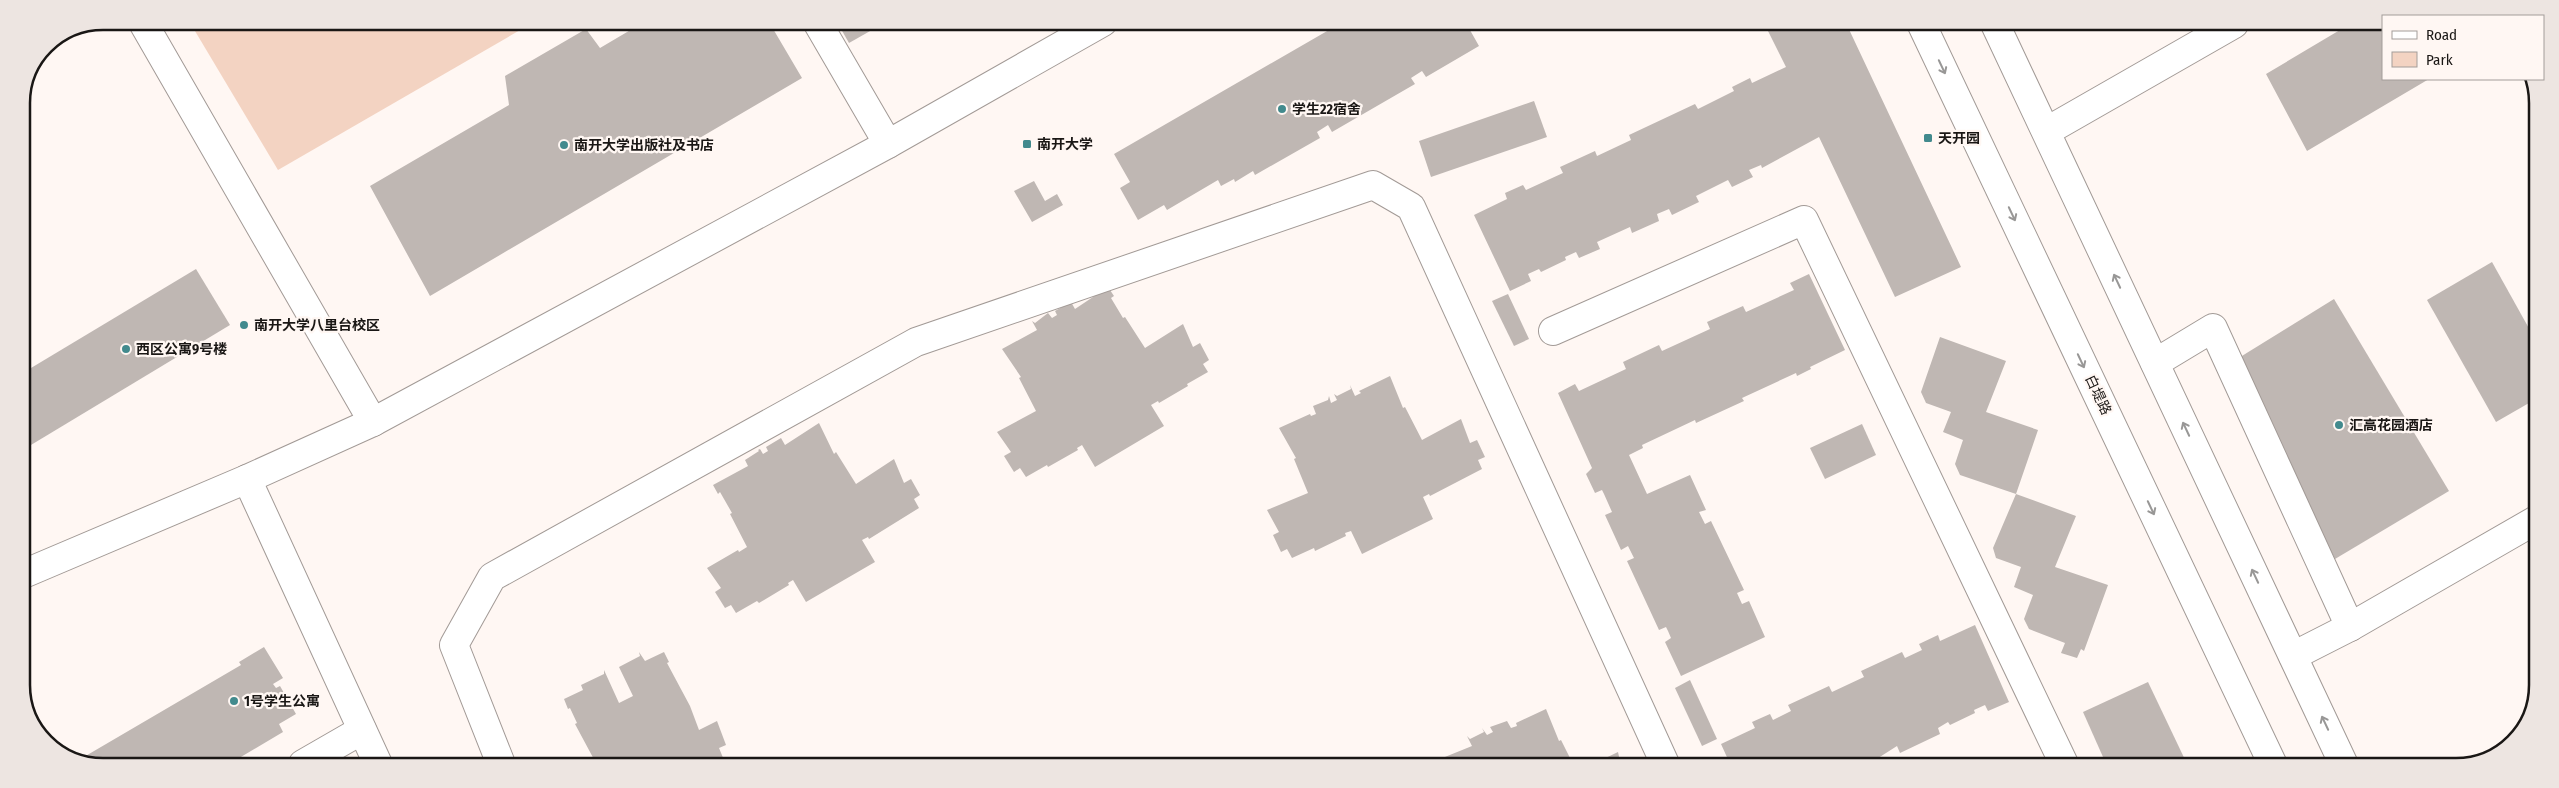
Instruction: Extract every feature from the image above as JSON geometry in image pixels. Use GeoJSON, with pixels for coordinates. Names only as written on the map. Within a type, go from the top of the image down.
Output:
{"type":"FeatureCollection","features":[{"type":"Feature","properties":{"kind":"street"},"geometry":{"type":"LineString","coordinates":[[147,30],[373,422]]}},
{"type":"Feature","properties":{"kind":"street"},"geometry":{"type":"LineString","coordinates":[[822,30],[888,144]]}},
{"type":"Feature","properties":{"kind":"street"},"geometry":{"type":"LineString","coordinates":[[30,570],[247,479],[373,422],[888,144],[1089,30]]}},
{"type":"Feature","properties":{"kind":"street","name":"白堤路"},"geometry":{"type":"LineString","coordinates":[[1924,30],[2270,758]]}},
{"type":"Feature","properties":{"kind":"street"},"geometry":{"type":"LineString","coordinates":[[1998,30],[2342,758]]}},
{"type":"Feature","properties":{"kind":"street"},"geometry":{"type":"LineString","coordinates":[[2047,131],[2224,30]]}},
{"type":"Feature","properties":{"kind":"street"},"geometry":{"type":"LineString","coordinates":[[499,758],[454,645],[492,577],[916,342],[1373,185],[1411,208],[1662,758]]}},
{"type":"Feature","properties":{"kind":"street"},"geometry":{"type":"LineString","coordinates":[[1553,332],[1804,220],[2061,758]]}},
{"type":"Feature","properties":{"kind":"street"},"geometry":{"type":"LineString","coordinates":[[2155,363],[2213,328],[2350,627]]}},
{"type":"Feature","properties":{"kind":"street"},"geometry":{"type":"LineString","coordinates":[[247,479],[375,758]]}},
{"type":"Feature","properties":{"kind":"street"},"geometry":{"type":"LineString","coordinates":[[2293,656],[2350,627],[2529,524]]}},
{"type":"Feature","properties":{"kind":"street"},"geometry":{"type":"LineString","coordinates":[[313,758],[362,730]]}},
{"type":"Feature","properties":{"kind":"green space"},"geometry":{"type":"Polygon","coordinates":[[[194,30],[520,30],[278,170],[194,30]]]}},
{"type":"Feature","properties":{"kind":"building","name":"南开大学出版社及书店"},"geometry":{"type":"Polygon","coordinates":[[[584,30],[587,30],[600,48],[630,30],[774,30],[802,78],[430,296],[370,186],[509,105],[505,76],[584,30]]]}},
{"type":"Feature","properties":{"kind":"building"},"geometry":{"type":"Polygon","coordinates":[[[842,30],[872,30],[849,43],[842,30]]]}},
{"type":"Feature","properties":{"kind":"building","name":"学生22宿舍"},"geometry":{"type":"Polygon","coordinates":[[[1329,30],[1470,30],[1479,46],[1426,77],[1422,71],[1411,78],[1415,84],[1332,132],[1328,125],[1317,132],[1320,138],[1255,175],[1253,171],[1235,182],[1234,179],[1221,186],[1218,180],[1167,210],[1164,205],[1138,220],[1120,188],[1130,182],[1114,154],[1329,30]]]}},
{"type":"Feature","properties":{"kind":"building"},"geometry":{"type":"Polygon","coordinates":[[[1768,30],[1849,30],[1961,267],[1895,297],[1819,137],[1762,168],[1761,165],[1749,170],[1753,177],[1732,187],[1728,180],[1696,196],[1699,202],[1672,215],[1669,209],[1657,214],[1659,221],[1632,233],[1630,227],[1597,242],[1600,249],[1579,258],[1576,252],[1565,257],[1566,260],[1541,272],[1539,269],[1528,274],[1531,281],[1510,291],[1474,215],[1507,199],[1505,193],[1523,185],[1526,190],[1563,173],[1560,167],[1595,151],[1597,156],[1631,140],[1629,135],[1695,104],[1698,109],[1734,91],[1732,87],[1750,78],[1752,83],[1786,67],[1768,30]]]}},
{"type":"Feature","properties":{"kind":"building"},"geometry":{"type":"Polygon","coordinates":[[[2340,30],[2382,30],[2382,80],[2427,80],[2307,151],[2266,74],[2340,30]]]}},
{"type":"Feature","properties":{"kind":"building"},"geometry":{"type":"Polygon","coordinates":[[[1534,101],[1547,137],[1431,177],[1419,141],[1534,101]]]}},
{"type":"Feature","properties":{"kind":"building"},"geometry":{"type":"Polygon","coordinates":[[[1034,181],[1045,201],[1057,194],[1063,205],[1032,222],[1014,191],[1034,181]]]}},
{"type":"Feature","properties":{"kind":"building"},"geometry":{"type":"Polygon","coordinates":[[[2492,262],[2529,328],[2529,403],[2496,422],[2427,300],[2492,262]]]}},
{"type":"Feature","properties":{"kind":"building","name":"西区公寓9号楼"},"geometry":{"type":"Polygon","coordinates":[[[196,269],[230,325],[30,446],[30,369],[196,269]]]}},
{"type":"Feature","properties":{"kind":"building"},"geometry":{"type":"Polygon","coordinates":[[[1809,274],[1845,350],[1810,367],[1811,369],[1797,376],[1796,373],[1742,398],[1744,401],[1696,423],[1695,420],[1642,445],[1643,448],[1629,455],[1647,494],[1690,475],[1706,510],[1699,512],[1705,524],[1711,521],[1744,590],[1737,593],[1742,604],[1749,601],[1765,637],[1681,676],[1665,642],[1671,638],[1668,631],[1666,627],[1659,630],[1627,561],[1634,558],[1628,546],[1621,550],[1605,515],[1612,512],[1604,494],[1602,490],[1595,493],[1586,474],[1592,468],[1558,393],[1575,384],[1579,391],[1626,369],[1623,362],[1659,345],[1662,351],[1710,329],[1707,322],[1743,306],[1746,312],[1794,290],[1790,283],[1809,274]]]}},
{"type":"Feature","properties":{"kind":"building"},"geometry":{"type":"Polygon","coordinates":[[[1108,287],[1114,296],[1111,298],[1123,318],[1125,317],[1145,348],[1183,324],[1193,347],[1200,343],[1209,360],[1203,364],[1208,372],[1159,403],[1158,401],[1151,405],[1164,426],[1095,467],[1082,445],[1077,448],[1078,450],[1026,477],[1020,468],[1014,472],[1004,456],[1011,452],[997,432],[1036,411],[1019,378],[1021,377],[1002,349],[1037,330],[1032,321],[1035,323],[1048,313],[1052,318],[1057,315],[1055,311],[1071,302],[1075,309],[1108,287]]]}},
{"type":"Feature","properties":{"kind":"building"},"geometry":{"type":"Polygon","coordinates":[[[1508,294],[1529,339],[1514,346],[1492,301],[1508,294]]]}},
{"type":"Feature","properties":{"kind":"building","name":"汇高花园酒店"},"geometry":{"type":"Polygon","coordinates":[[[2334,299],[2449,491],[2335,559],[2237,359],[2334,299]]]}},
{"type":"Feature","properties":{"kind":"building"},"geometry":{"type":"Polygon","coordinates":[[[1940,337],[2006,361],[1986,412],[2038,430],[2016,494],[1960,475],[1955,464],[1963,440],[1943,432],[1951,412],[1926,403],[1921,392],[1940,337]]]}},
{"type":"Feature","properties":{"kind":"building"},"geometry":{"type":"Polygon","coordinates":[[[1390,376],[1403,408],[1405,407],[1422,440],[1461,419],[1470,443],[1477,440],[1485,457],[1478,460],[1482,469],[1430,496],[1429,494],[1423,497],[1433,519],[1362,554],[1351,531],[1345,533],[1346,536],[1315,551],[1314,548],[1292,558],[1287,549],[1281,552],[1273,535],[1279,532],[1267,510],[1308,493],[1294,459],[1296,458],[1279,428],[1310,414],[1311,416],[1316,414],[1313,406],[1328,400],[1329,396],[1331,403],[1337,400],[1334,394],[1337,396],[1351,389],[1350,385],[1355,396],[1361,393],[1359,391],[1390,376]]]}},
{"type":"Feature","properties":{"kind":"building"},"geometry":{"type":"Polygon","coordinates":[[[819,423],[834,454],[836,452],[856,484],[894,459],[904,483],[911,479],[920,495],[914,499],[919,508],[869,539],[868,537],[862,540],[875,562],[806,602],[793,580],[788,583],[789,585],[759,603],[757,601],[736,613],[731,605],[725,608],[715,592],[721,588],[707,568],[738,550],[739,552],[747,547],[730,514],[732,513],[720,492],[718,494],[713,485],[748,466],[745,460],[758,450],[760,449],[763,454],[768,451],[766,447],[781,438],[785,445],[819,423]]]}},
{"type":"Feature","properties":{"kind":"building"},"geometry":{"type":"Polygon","coordinates":[[[1862,424],[1876,455],[1825,479],[1810,448],[1862,424]]]}},
{"type":"Feature","properties":{"kind":"building"},"geometry":{"type":"Polygon","coordinates":[[[2016,494],[2076,516],[2055,567],[2108,585],[2084,651],[2081,649],[2077,658],[2061,653],[2065,643],[2029,629],[2024,619],[2033,595],[2014,587],[2021,567],[1996,558],[1993,548],[2016,494]]]}},
{"type":"Feature","properties":{"kind":"building"},"geometry":{"type":"Polygon","coordinates":[[[1975,625],[2009,702],[1988,711],[1985,705],[1974,710],[1975,713],[1950,725],[1948,722],[1938,728],[1940,734],[1900,753],[1897,746],[1878,758],[1727,758],[1721,744],[1755,728],[1752,722],[1770,714],[1773,720],[1791,711],[1788,705],[1829,686],[1832,692],[1864,677],[1861,671],[1902,652],[1905,658],[1922,650],[1919,644],[1938,635],[1940,641],[1975,625]]]}},
{"type":"Feature","properties":{"kind":"building","name":"1号学生公寓"},"geometry":{"type":"Polygon","coordinates":[[[264,647],[283,678],[273,684],[276,688],[280,686],[296,714],[279,724],[283,732],[239,758],[103,758],[85,756],[241,665],[239,662],[264,647]]]}},
{"type":"Feature","properties":{"kind":"building"},"geometry":{"type":"Polygon","coordinates":[[[639,652],[645,661],[664,652],[669,662],[667,663],[690,706],[699,730],[717,721],[726,745],[719,748],[723,758],[593,758],[564,699],[583,690],[581,685],[604,674],[604,670],[619,703],[633,696],[619,667],[640,656],[639,652]]]}},
{"type":"Feature","properties":{"kind":"building"},"geometry":{"type":"Polygon","coordinates":[[[1690,680],[1717,739],[1702,746],[1675,688],[1690,680]]]}},
{"type":"Feature","properties":{"kind":"building"},"geometry":{"type":"Polygon","coordinates":[[[2148,682],[2184,758],[2103,758],[2083,712],[2148,682]]]}},
{"type":"Feature","properties":{"kind":"building"},"geometry":{"type":"Polygon","coordinates":[[[1546,709],[1559,741],[1561,740],[1570,758],[1442,758],[1472,746],[1467,736],[1470,739],[1484,732],[1482,728],[1487,735],[1493,732],[1490,727],[1507,721],[1511,728],[1517,726],[1516,723],[1546,709]]]}},
{"type":"Feature","properties":{"kind":"building"},"geometry":{"type":"Polygon","coordinates":[[[1618,752],[1619,758],[1606,758],[1618,752]]]}},
{"type":"Feature","properties":{"kind":"place","name":"学生22宿舍"},"geometry":{"type":"Point","coordinates":[1282,109]}},
{"type":"Feature","properties":{"kind":"place","name":"天开园"},"geometry":{"type":"Point","coordinates":[1928,138]}},
{"type":"Feature","properties":{"kind":"place","name":"南开大学"},"geometry":{"type":"Point","coordinates":[1027,144]}},
{"type":"Feature","properties":{"kind":"place","name":"南开大学出版社及书店"},"geometry":{"type":"Point","coordinates":[564,145]}},
{"type":"Feature","properties":{"kind":"place","name":"南开大学八里台校区"},"geometry":{"type":"Point","coordinates":[244,325]}},
{"type":"Feature","properties":{"kind":"place","name":"西区公寓9号楼"},"geometry":{"type":"Point","coordinates":[126,349]}},
{"type":"Feature","properties":{"kind":"place","name":"汇高花园酒店"},"geometry":{"type":"Point","coordinates":[2339,425]}},
{"type":"Feature","properties":{"kind":"place","name":"1号学生公寓"},"geometry":{"type":"Point","coordinates":[234,701]}}]}
